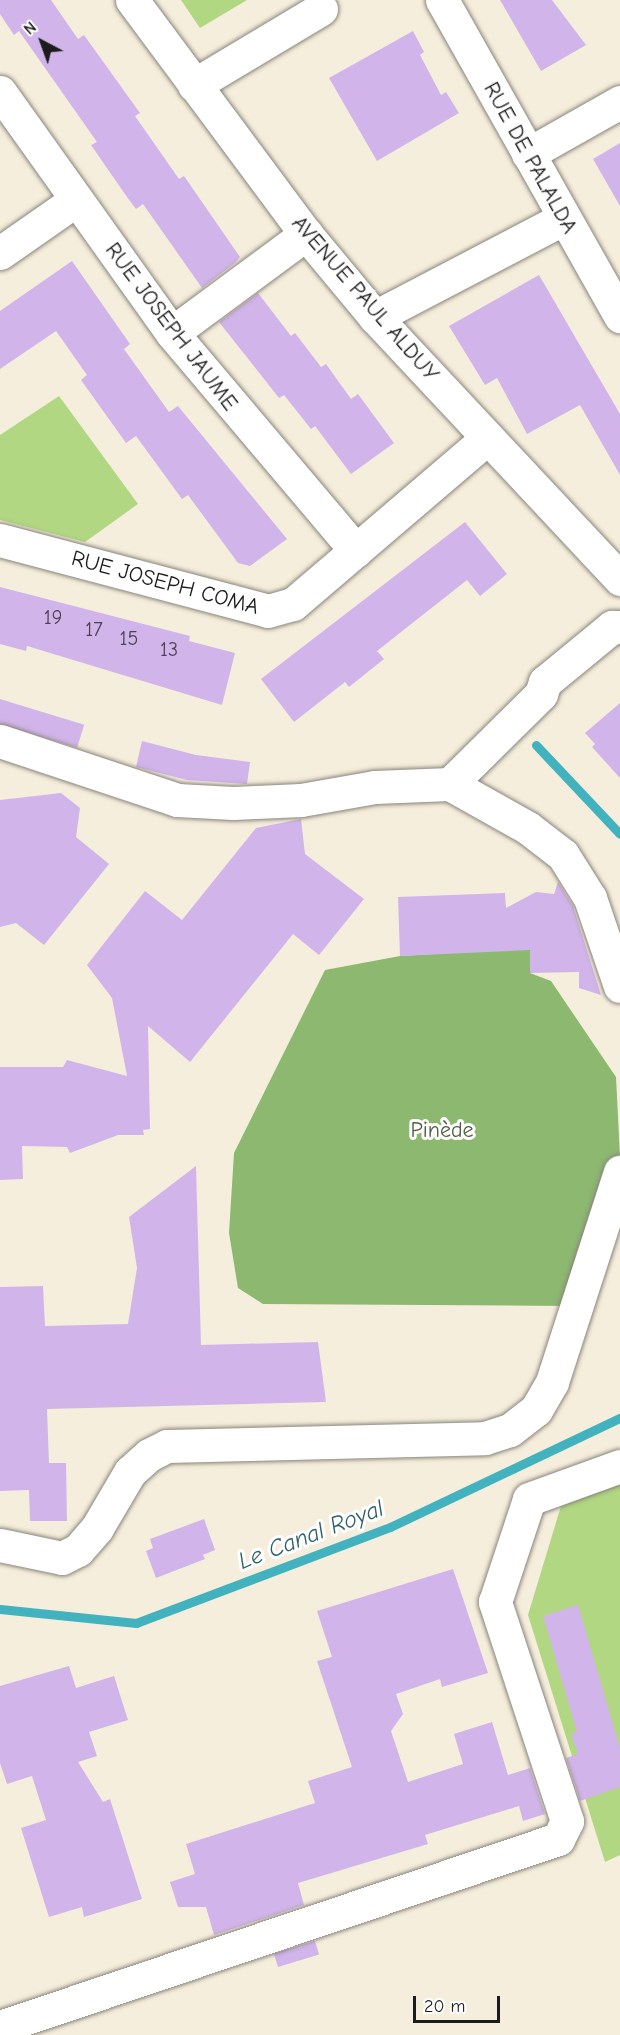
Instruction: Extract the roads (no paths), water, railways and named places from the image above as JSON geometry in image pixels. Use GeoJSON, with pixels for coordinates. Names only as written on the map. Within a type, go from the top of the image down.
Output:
{"type":"FeatureCollection","features":[{"type":"Feature","properties":{"kind":"street","name":"AVENUE PAUL ALDUY"},"geometry":{"type":"LineString","coordinates":[[132,0],[306,234],[375,317],[486,439],[620,579]]}},
{"type":"Feature","properties":{"kind":"street","name":"RUE DE PALALDA"},"geometry":{"type":"LineString","coordinates":[[442,0],[620,316]]}},
{"type":"Feature","properties":{"kind":"street"},"geometry":{"type":"LineString","coordinates":[[194,85],[324,3]]}},
{"type":"Feature","properties":{"kind":"street","name":"RUE JOSEPH JAUME"},"geometry":{"type":"LineString","coordinates":[[0,93],[172,333],[356,551]]}},
{"type":"Feature","properties":{"kind":"street"},"geometry":{"type":"LineString","coordinates":[[528,154],[620,102]]}},
{"type":"Feature","properties":{"kind":"street"},"geometry":{"type":"LineString","coordinates":[[0,253],[76,200]]}},
{"type":"Feature","properties":{"kind":"street"},"geometry":{"type":"LineString","coordinates":[[375,317],[564,218]]}},
{"type":"Feature","properties":{"kind":"street"},"geometry":{"type":"LineString","coordinates":[[172,333],[306,234]]}},
{"type":"Feature","properties":{"kind":"street","name":"RUE JOSEPH COMA"},"geometry":{"type":"LineString","coordinates":[[0,540],[268,611],[293,603],[486,439]]}},
{"type":"Feature","properties":{"kind":"street"},"geometry":{"type":"LineString","coordinates":[[450,784],[542,694],[545,682],[612,627],[620,627]]}},
{"type":"Feature","properties":{"kind":"street"},"geometry":{"type":"LineString","coordinates":[[542,694],[558,698],[620,645]]}},
{"type":"Feature","properties":{"kind":"street"},"geometry":{"type":"LineString","coordinates":[[0,741],[177,800],[232,803],[301,800],[375,787],[450,784],[528,828],[563,855],[590,898],[620,986]]}},
{"type":"Feature","properties":{"kind":"street"},"geometry":{"type":"LineString","coordinates":[[0,1545],[62,1558],[78,1550],[97,1528],[130,1472],[149,1455],[167,1446],[485,1438],[510,1430],[536,1410],[552,1382],[620,1172]]}},
{"type":"Feature","properties":{"kind":"street"},"geometry":{"type":"LineString","coordinates":[[0,2026],[558,1839],[567,1821],[495,1602],[529,1499],[620,1466]]}},
{"type":"Feature","properties":{"kind":"waterway","name":"Le Canal Royal"},"geometry":{"type":"LineString","coordinates":[[536,745],[620,834]]}},
{"type":"Feature","properties":{"kind":"waterway","name":"Le Canal Royal"},"geometry":{"type":"LineString","coordinates":[[0,1609],[136,1623],[390,1527],[620,1418]]}},
{"type":"Feature","properties":{"kind":"park label","name":"Pinède"},"geometry":{"type":"Point","coordinates":[442,1131]}}]}
